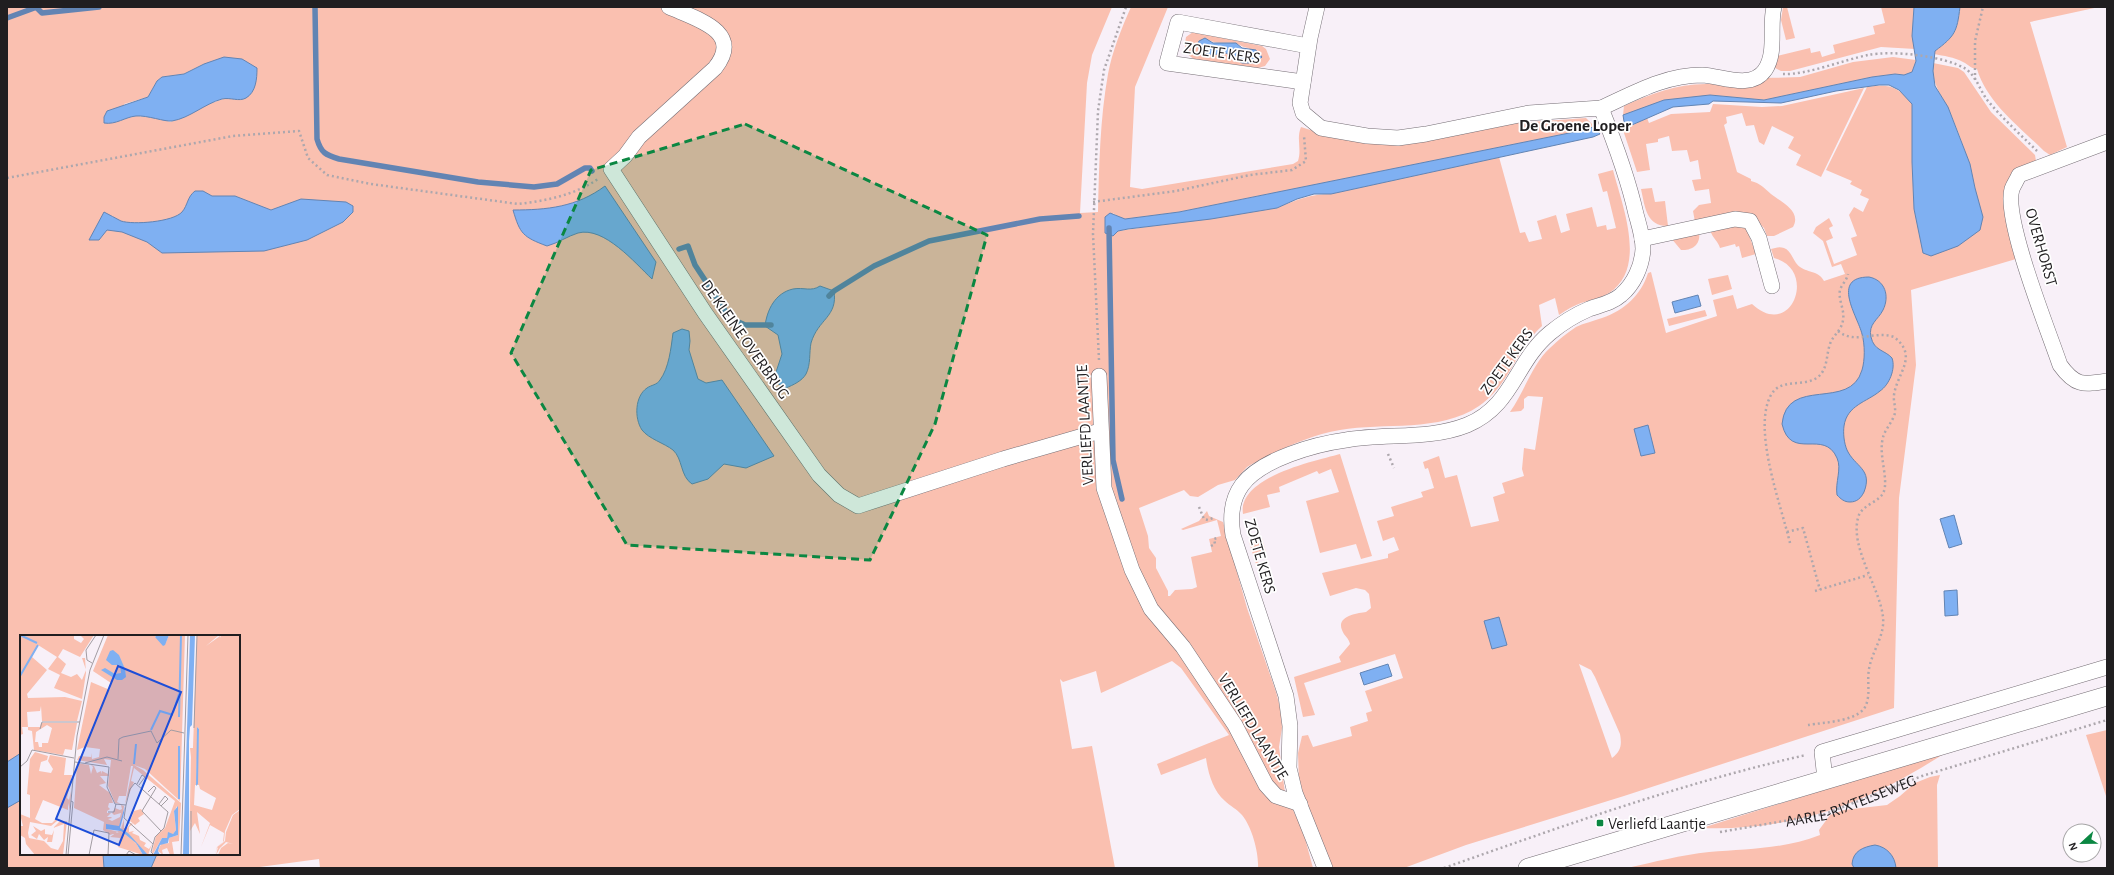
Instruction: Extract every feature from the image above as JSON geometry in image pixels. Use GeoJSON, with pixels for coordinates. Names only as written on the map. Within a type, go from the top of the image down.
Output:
{"type":"FeatureCollection","features":[{"type":"Feature","properties":{"kind":"street"},"geometry":{"type":"LineString","coordinates":[[611,169],[625,156],[639,137],[722,59],[724,49],[722,37],[712,26],[669,7]]}},
{"type":"Feature","properties":{"kind":"street"},"geometry":{"type":"LineString","coordinates":[[1316,7],[1308,46],[1300,103],[1303,114],[1321,128],[1338,132],[1398,138],[1426,134],[1529,113],[1601,108],[1646,87],[1671,78],[1687,75],[1749,81],[1755,79],[1764,70],[1771,57],[1774,7]]}},
{"type":"Feature","properties":{"kind":"street","name":"ZOETE KERS"},"geometry":{"type":"LineString","coordinates":[[1303,82],[1167,63],[1178,22],[1308,46]]}},
{"type":"Feature","properties":{"kind":"street","name":"ZOETE KERS"},"geometry":{"type":"LineString","coordinates":[[1325,868],[1300,804],[1289,768],[1290,726],[1286,696],[1233,535],[1232,509],[1242,485],[1253,474],[1278,460],[1326,444],[1346,440],[1439,433],[1468,424],[1480,418],[1501,402],[1532,353],[1549,334],[1567,320],[1611,301],[1625,291],[1639,267],[1643,248],[1642,239],[1628,181],[1601,108]]}},
{"type":"Feature","properties":{"kind":"street","name":"OVERHORST"},"geometry":{"type":"LineString","coordinates":[[2107,142],[2019,175],[2012,189],[2011,205],[2019,243],[2060,365],[2069,378],[2087,385],[2107,381]]}},
{"type":"Feature","properties":{"kind":"street","name":"DE KLEINE OVERBRUG"},"geometry":{"type":"LineString","coordinates":[[611,169],[705,313],[819,475],[839,495],[858,506],[1003,459],[1100,431]]}},
{"type":"Feature","properties":{"kind":"street"},"geometry":{"type":"LineString","coordinates":[[1642,239],[1735,219],[1750,221],[1759,238],[1772,286]]}},
{"type":"Feature","properties":{"kind":"street","name":"VERLIEFD LAANTJE"},"geometry":{"type":"LineString","coordinates":[[1099,376],[1100,431],[1104,488],[1132,570],[1151,609],[1183,646],[1235,725],[1266,786],[1276,796],[1300,804]]}},
{"type":"Feature","properties":{"kind":"street"},"geometry":{"type":"LineString","coordinates":[[1822,752],[2107,667]]}},
{"type":"Feature","properties":{"kind":"street","name":"AARLE-RIXTELSEWEG"},"geometry":{"type":"LineString","coordinates":[[1528,868],[2107,696]]}},
{"type":"Feature","properties":{"kind":"street","name":"AARLE-RIXTELSEWEG"},"geometry":{"type":"LineString","coordinates":[[1822,752],[1825,779]]}},
{"type":"Feature","properties":{"kind":"path","name":"VERLIEFD LAANTJE"},"geometry":{"type":"LineString","coordinates":[[1099,376],[1093,202],[1098,110],[1104,70],[1126,7]]}},
{"type":"Feature","properties":{"kind":"path"},"geometry":{"type":"LineString","coordinates":[[1975,80],[1975,41],[1983,7]]}},
{"type":"Feature","properties":{"kind":"path"},"geometry":{"type":"LineString","coordinates":[[1764,70],[1792,74],[1870,54],[1907,55],[1942,60],[1967,70],[1987,100],[2050,164]]}},
{"type":"Feature","properties":{"kind":"path"},"geometry":{"type":"LineString","coordinates":[[1093,202],[1176,191],[1250,176],[1292,170],[1306,161],[1304,135],[1306,125],[1311,121]]}},
{"type":"Feature","properties":{"kind":"path"},"geometry":{"type":"LineString","coordinates":[[7,178],[233,136],[299,132],[308,158],[327,174],[371,184],[518,204],[542,202],[565,194],[594,181],[611,169]]}},
{"type":"Feature","properties":{"kind":"path"},"geometry":{"type":"LineString","coordinates":[[1790,543],[1765,445],[1763,427],[1766,410],[1771,395],[1782,385],[1812,380],[1818,377],[1826,364],[1830,342],[1841,327],[1843,314],[1840,290],[1848,274]]}},
{"type":"Feature","properties":{"kind":"path"},"geometry":{"type":"LineString","coordinates":[[1808,725],[1840,721],[1865,708],[1868,702],[1870,661],[1883,629],[1882,607],[1868,575],[1857,533],[1858,518],[1863,509],[1881,497],[1884,491],[1885,478],[1881,457],[1882,441],[1886,427],[1894,415],[1894,396],[1906,360],[1903,346],[1894,337],[1873,335],[1855,338],[1844,335],[1838,331]]}},
{"type":"Feature","properties":{"kind":"path"},"geometry":{"type":"LineString","coordinates":[[1386,446],[1394,468]]}},
{"type":"Feature","properties":{"kind":"path"},"geometry":{"type":"LineString","coordinates":[[1787,532],[1803,528],[1820,590]]}},
{"type":"Feature","properties":{"kind":"path"},"geometry":{"type":"LineString","coordinates":[[1815,591],[1868,575]]}},
{"type":"Feature","properties":{"kind":"path","name":"AARLE-RIXTELSEWEG"},"geometry":{"type":"LineString","coordinates":[[1718,833],[1824,814],[1922,776],[2107,720]]}},
{"type":"Feature","properties":{"kind":"path"},"geometry":{"type":"LineString","coordinates":[[1444,868],[1630,804],[1758,766],[1822,752]]}},
{"type":"Feature","properties":{"kind":"highlighted area"},"geometry":{"type":"Polygon","coordinates":[[[745,124],[987,235],[935,424],[870,560],[627,545],[511,353],[591,170],[745,124]]]}},
{"type":"Feature","properties":{"kind":"shaded area"},"geometry":{"type":"Polygon","coordinates":[[[7,7],[1112,7],[1092,55],[1087,83],[1080,213],[1098,212],[1099,160],[1105,91],[1112,57],[1131,7],[1168,7],[1135,87],[1130,187],[1142,189],[1293,164],[1298,161],[1299,157],[1299,136],[1301,127],[1320,133],[1374,143],[1502,124],[1586,118],[1594,126],[1589,129],[1179,212],[1125,219],[1121,219],[1113,213],[1118,231],[1277,208],[1310,196],[1331,194],[1499,157],[1520,233],[1525,232],[1529,242],[1542,239],[1537,221],[1556,215],[1561,233],[1570,230],[1566,214],[1592,207],[1597,227],[1606,225],[1607,230],[1616,228],[1607,191],[1603,192],[1598,174],[1613,170],[1622,200],[1629,235],[1630,252],[1627,268],[1621,282],[1606,295],[1578,304],[1559,315],[1555,298],[1539,305],[1542,326],[1525,345],[1498,388],[1479,406],[1447,420],[1411,425],[1357,428],[1317,435],[1273,453],[1247,467],[1235,480],[1218,485],[1198,497],[1190,496],[1184,490],[1139,508],[1148,536],[1149,548],[1156,558],[1156,568],[1168,591],[1168,596],[1170,596],[1175,590],[1192,589],[1197,587],[1191,557],[1212,552],[1209,539],[1221,536],[1217,520],[1183,530],[1181,529],[1199,521],[1207,511],[1209,516],[1223,522],[1247,608],[1276,692],[1281,711],[1282,728],[1279,747],[1285,793],[1303,831],[1313,868],[1258,868],[1256,848],[1249,826],[1240,813],[1227,803],[1217,792],[1208,770],[1206,758],[1161,775],[1157,764],[1229,735],[1181,668],[1172,661],[1101,693],[1096,671],[1063,682],[1060,679],[1072,749],[1092,746],[1115,868],[320,868],[319,859],[252,868],[7,868],[7,7]],[[204,64],[184,74],[162,77],[157,81],[148,97],[124,104],[127,118],[136,116],[156,117],[170,122],[187,116],[201,107],[223,99],[232,98],[204,64]]]}},
{"type":"Feature","properties":{"kind":"shaded area"},"geometry":{"type":"Polygon","coordinates":[[[1783,7],[1787,7],[1795,38],[1786,40],[1781,20],[1783,7]]]}},
{"type":"Feature","properties":{"kind":"shaded area"},"geometry":{"type":"Polygon","coordinates":[[[1881,7],[1914,7],[1912,36],[1915,49],[1881,47],[1790,71],[1781,71],[1775,68],[1777,56],[1810,48],[1811,53],[1820,51],[1822,57],[1835,53],[1833,45],[1875,34],[1873,26],[1885,23],[1881,7]]]}},
{"type":"Feature","properties":{"kind":"shaded area"},"geometry":{"type":"Polygon","coordinates":[[[1960,7],[2099,7],[2030,22],[2067,147],[2050,155],[2044,151],[1996,104],[1988,93],[1977,69],[1956,59],[1934,54],[1935,51],[1954,33],[1958,22],[1960,7]]]}},
{"type":"Feature","properties":{"kind":"shaded area"},"geometry":{"type":"Polygon","coordinates":[[[1193,32],[1262,46],[1266,49],[1270,59],[1265,66],[1258,68],[1194,59],[1188,55],[1186,50],[1186,37],[1193,32]],[[1205,38],[1210,55],[1226,53],[1242,63],[1249,48],[1234,43],[1209,40],[1205,38]]]}},
{"type":"Feature","properties":{"kind":"shaded area"},"geometry":{"type":"Polygon","coordinates":[[[1893,57],[1916,60],[1913,72],[1904,75],[1895,74],[1872,77],[1764,100],[1710,95],[1623,115],[1624,106],[1655,93],[1677,87],[1699,84],[1717,84],[1747,87],[1754,86],[1766,78],[1800,77],[1853,62],[1893,57]]]}},
{"type":"Feature","properties":{"kind":"shaded area"},"geometry":{"type":"Polygon","coordinates":[[[1933,63],[1958,68],[1964,72],[1991,112],[2035,155],[2036,161],[2006,189],[2004,204],[2016,259],[1911,290],[1916,365],[1899,498],[1894,708],[1624,796],[1466,845],[1404,868],[1330,868],[1299,783],[1298,753],[1302,736],[1308,735],[1313,747],[1352,736],[1350,727],[1368,721],[1366,713],[1372,711],[1365,691],[1403,678],[1395,654],[1304,683],[1315,715],[1303,717],[1294,677],[1341,662],[1339,657],[1350,644],[1342,630],[1342,621],[1349,616],[1366,612],[1371,608],[1369,594],[1365,590],[1356,588],[1330,596],[1322,573],[1388,558],[1388,554],[1399,550],[1394,537],[1383,541],[1377,521],[1394,516],[1391,507],[1423,497],[1421,492],[1434,488],[1428,468],[1425,469],[1423,462],[1439,456],[1445,478],[1457,475],[1471,527],[1499,521],[1493,497],[1505,493],[1502,483],[1524,476],[1522,469],[1524,448],[1535,450],[1543,397],[1528,396],[1524,399],[1524,408],[1521,411],[1510,412],[1534,370],[1544,354],[1559,339],[1573,329],[1582,324],[1610,315],[1631,301],[1641,288],[1648,273],[1651,272],[1666,333],[1717,316],[1713,300],[1733,295],[1737,309],[1752,304],[1766,313],[1778,314],[1788,309],[1794,299],[1797,287],[1795,275],[1787,265],[1774,258],[1771,249],[1777,247],[1787,249],[1800,267],[1819,275],[1824,281],[1845,274],[1841,264],[1832,267],[1823,241],[1813,233],[1816,227],[1829,218],[1833,226],[1829,228],[1833,238],[1826,241],[1834,264],[1857,255],[1851,238],[1857,236],[1849,215],[1854,207],[1863,212],[1869,199],[1860,195],[1862,190],[1850,184],[1852,181],[1826,170],[1867,87],[1887,86],[1897,90],[1912,103],[1914,209],[1975,188],[1971,170],[1956,126],[1936,85],[1933,63]],[[1579,664],[1612,758],[1620,748],[1620,734],[1591,670],[1579,664]]]}},
{"type":"Feature","properties":{"kind":"shaded area"},"geometry":{"type":"Polygon","coordinates":[[[1864,88],[1821,177],[1796,165],[1801,155],[1788,148],[1794,137],[1772,126],[1764,145],[1759,142],[1754,125],[1746,126],[1742,113],[1726,117],[1727,123],[1724,125],[1737,172],[1762,186],[1785,204],[1795,216],[1793,227],[1774,236],[1767,236],[1764,228],[1752,216],[1695,222],[1693,211],[1699,205],[1711,203],[1709,189],[1695,191],[1692,180],[1701,179],[1698,160],[1690,162],[1687,150],[1672,151],[1669,136],[1658,139],[1658,142],[1646,144],[1650,170],[1637,172],[1623,130],[1647,118],[1649,123],[1671,114],[1710,112],[1713,104],[1762,107],[1782,106],[1864,88]]]}},
{"type":"Feature","properties":{"kind":"shaded area"},"geometry":{"type":"Polygon","coordinates":[[[1652,188],[1655,202],[1665,201],[1668,226],[1655,223],[1648,214],[1641,189],[1652,188]]]}},
{"type":"Feature","properties":{"kind":"shaded area"},"geometry":{"type":"Polygon","coordinates":[[[1742,225],[1747,230],[1756,254],[1742,258],[1739,246],[1736,247],[1735,244],[1720,248],[1710,230],[1742,225]]]}},
{"type":"Feature","properties":{"kind":"shaded area"},"geometry":{"type":"Polygon","coordinates":[[[1699,233],[1699,240],[1695,246],[1685,250],[1681,250],[1671,238],[1699,233]]]}},
{"type":"Feature","properties":{"kind":"shaded area"},"geometry":{"type":"Polygon","coordinates":[[[1728,275],[1732,289],[1712,295],[1708,279],[1728,275]]]}},
{"type":"Feature","properties":{"kind":"shaded area"},"geometry":{"type":"Polygon","coordinates":[[[1705,310],[1707,316],[1669,326],[1667,319],[1705,310]]]}},
{"type":"Feature","properties":{"kind":"shaded area"},"geometry":{"type":"Polygon","coordinates":[[[1340,454],[1372,556],[1361,559],[1356,544],[1320,553],[1306,501],[1339,492],[1331,469],[1319,474],[1317,471],[1279,487],[1280,492],[1267,495],[1270,507],[1243,514],[1244,501],[1252,490],[1264,481],[1297,466],[1340,454]]]}},
{"type":"Feature","properties":{"kind":"shaded area"},"geometry":{"type":"Polygon","coordinates":[[[1262,538],[1266,552],[1256,555],[1260,567],[1257,567],[1249,542],[1262,538]]]}},
{"type":"Feature","properties":{"kind":"shaded area"},"geometry":{"type":"Polygon","coordinates":[[[2107,730],[2107,799],[2086,735],[2107,730]]]}},
{"type":"Feature","properties":{"kind":"shaded area"},"geometry":{"type":"Polygon","coordinates":[[[1948,751],[1890,785],[1861,799],[1831,810],[1770,824],[1737,828],[1702,828],[1948,751]]]}},
{"type":"Feature","properties":{"kind":"shaded area"},"geometry":{"type":"Polygon","coordinates":[[[1940,775],[1937,785],[1938,868],[1627,868],[1688,855],[1765,848],[1806,840],[1820,835],[1819,830],[1830,815],[1844,810],[1887,805],[1915,783],[1940,775]]]}},
{"type":"Feature","properties":{"kind":"water"},"geometry":{"type":"Polygon","coordinates":[[[1914,7],[1960,7],[1958,22],[1954,33],[1935,51],[1933,71],[1935,86],[1948,107],[1970,164],[1983,217],[1980,230],[1958,246],[1931,256],[1923,253],[1914,209],[1912,104],[1899,90],[1889,85],[1836,91],[1781,103],[1713,101],[1709,104],[1673,107],[1625,128],[1623,115],[1664,100],[1710,95],[1764,100],[1872,77],[1895,74],[1904,75],[1912,72],[1916,61],[1912,36],[1914,7]]]}},
{"type":"Feature","properties":{"kind":"water"},"geometry":{"type":"Polygon","coordinates":[[[1205,38],[1213,43],[1236,43],[1242,48],[1256,50],[1262,57],[1256,63],[1242,63],[1226,53],[1210,55],[1202,53],[1197,45],[1199,41],[1205,38]]]}},
{"type":"Feature","properties":{"kind":"water"},"geometry":{"type":"Polygon","coordinates":[[[224,57],[242,59],[257,68],[254,89],[246,98],[240,100],[222,99],[215,101],[185,117],[172,121],[145,116],[136,116],[113,123],[104,123],[104,117],[107,111],[148,97],[157,81],[162,77],[184,74],[204,64],[224,57]]]}},
{"type":"Feature","properties":{"kind":"water"},"geometry":{"type":"Polygon","coordinates":[[[1594,126],[1600,134],[1593,137],[1331,194],[1314,194],[1297,199],[1277,208],[1211,219],[1128,229],[1118,231],[1113,236],[1105,233],[1105,217],[1110,213],[1125,219],[1179,212],[1589,129],[1594,126]]]}},
{"type":"Feature","properties":{"kind":"water"},"geometry":{"type":"Polygon","coordinates":[[[605,186],[656,262],[652,279],[618,247],[598,235],[588,232],[578,233],[547,246],[533,240],[521,230],[513,210],[550,208],[573,203],[584,199],[605,186]]]}},
{"type":"Feature","properties":{"kind":"water"},"geometry":{"type":"Polygon","coordinates":[[[195,191],[203,191],[212,196],[235,196],[271,210],[301,199],[346,202],[353,206],[353,212],[343,222],[307,240],[264,251],[162,253],[147,242],[122,232],[107,230],[99,240],[89,240],[104,212],[121,221],[134,223],[162,220],[182,212],[190,196],[195,191]]]}},
{"type":"Feature","properties":{"kind":"water"},"geometry":{"type":"Polygon","coordinates":[[[1869,277],[1879,281],[1885,289],[1886,294],[1883,310],[1872,325],[1870,333],[1872,342],[1877,348],[1892,358],[1893,367],[1891,376],[1886,385],[1875,395],[1853,409],[1846,419],[1844,426],[1844,441],[1847,450],[1850,456],[1865,473],[1866,478],[1866,484],[1862,496],[1855,501],[1848,502],[1837,495],[1839,467],[1837,458],[1831,449],[1824,445],[1800,444],[1793,441],[1786,435],[1782,424],[1786,409],[1795,401],[1806,396],[1833,393],[1845,389],[1855,382],[1862,370],[1864,362],[1864,348],[1860,327],[1849,299],[1849,291],[1851,284],[1857,279],[1869,277]]]}},
{"type":"Feature","properties":{"kind":"water"},"geometry":{"type":"Polygon","coordinates":[[[820,286],[834,291],[833,307],[814,335],[811,343],[808,370],[806,374],[800,381],[786,388],[773,381],[782,354],[778,335],[765,326],[770,308],[781,294],[787,291],[793,289],[814,289],[820,286]]]}},
{"type":"Feature","properties":{"kind":"water"},"geometry":{"type":"Polygon","coordinates":[[[1698,295],[1701,306],[1675,313],[1672,302],[1698,295]]]}},
{"type":"Feature","properties":{"kind":"water"},"geometry":{"type":"Polygon","coordinates":[[[682,329],[689,331],[689,350],[698,379],[706,383],[722,380],[774,456],[746,468],[724,464],[708,479],[692,484],[685,477],[678,458],[673,450],[649,436],[642,430],[639,425],[637,414],[640,396],[647,388],[659,382],[666,370],[673,333],[682,329]]]}},
{"type":"Feature","properties":{"kind":"water"},"geometry":{"type":"Polygon","coordinates":[[[1648,425],[1655,453],[1641,456],[1634,429],[1648,425]]]}},
{"type":"Feature","properties":{"kind":"water"},"geometry":{"type":"Polygon","coordinates":[[[1954,515],[1962,544],[1949,548],[1940,519],[1954,515]]]}},
{"type":"Feature","properties":{"kind":"water"},"geometry":{"type":"Polygon","coordinates":[[[1957,590],[1958,615],[1945,616],[1944,591],[1957,590]]]}},
{"type":"Feature","properties":{"kind":"water"},"geometry":{"type":"Polygon","coordinates":[[[1499,617],[1507,645],[1492,649],[1484,621],[1499,617]]]}},
{"type":"Feature","properties":{"kind":"water"},"geometry":{"type":"Polygon","coordinates":[[[1388,664],[1392,676],[1364,685],[1360,673],[1388,664]]]}},
{"type":"Feature","properties":{"kind":"water"},"geometry":{"type":"Polygon","coordinates":[[[20,754],[20,801],[7,808],[7,762],[20,754]]]}},
{"type":"Feature","properties":{"kind":"water"},"geometry":{"type":"Polygon","coordinates":[[[1875,845],[1887,850],[1890,853],[1896,868],[1854,868],[1852,864],[1854,856],[1859,850],[1875,845]]]}},
{"type":"Feature","properties":{"kind":"water"},"geometry":{"type":"Polygon","coordinates":[[[103,855],[157,855],[151,868],[104,868],[103,855]]]}},
{"type":"Feature","properties":{"kind":"waterway"},"geometry":{"type":"LineString","coordinates":[[36,7],[42,13],[99,7]]}},
{"type":"Feature","properties":{"kind":"waterway"},"geometry":{"type":"LineString","coordinates":[[7,18],[37,7]]}},
{"type":"Feature","properties":{"kind":"waterway"},"geometry":{"type":"LineString","coordinates":[[315,7],[317,139],[320,147],[327,155],[339,159],[478,182],[534,187],[557,184],[585,168],[590,168],[592,171]]}},
{"type":"Feature","properties":{"kind":"waterway"},"geometry":{"type":"LineString","coordinates":[[829,296],[834,291],[874,266],[929,241],[1040,219],[1079,216]]}},
{"type":"Feature","properties":{"kind":"waterway"},"geometry":{"type":"LineString","coordinates":[[1109,228],[1113,460],[1122,499]]}},
{"type":"Feature","properties":{"kind":"waterway"},"geometry":{"type":"LineString","coordinates":[[679,249],[688,246],[695,265],[730,318],[745,325],[771,325]]}},
{"type":"Feature","properties":{"kind":"place","name":"Verliefd Laantje"},"geometry":{"type":"Point","coordinates":[1600,823]}},
{"type":"Feature","properties":{"kind":"district","name":"De Groene Loper"},"geometry":{"type":"Point","coordinates":[1575,125]}}]}
